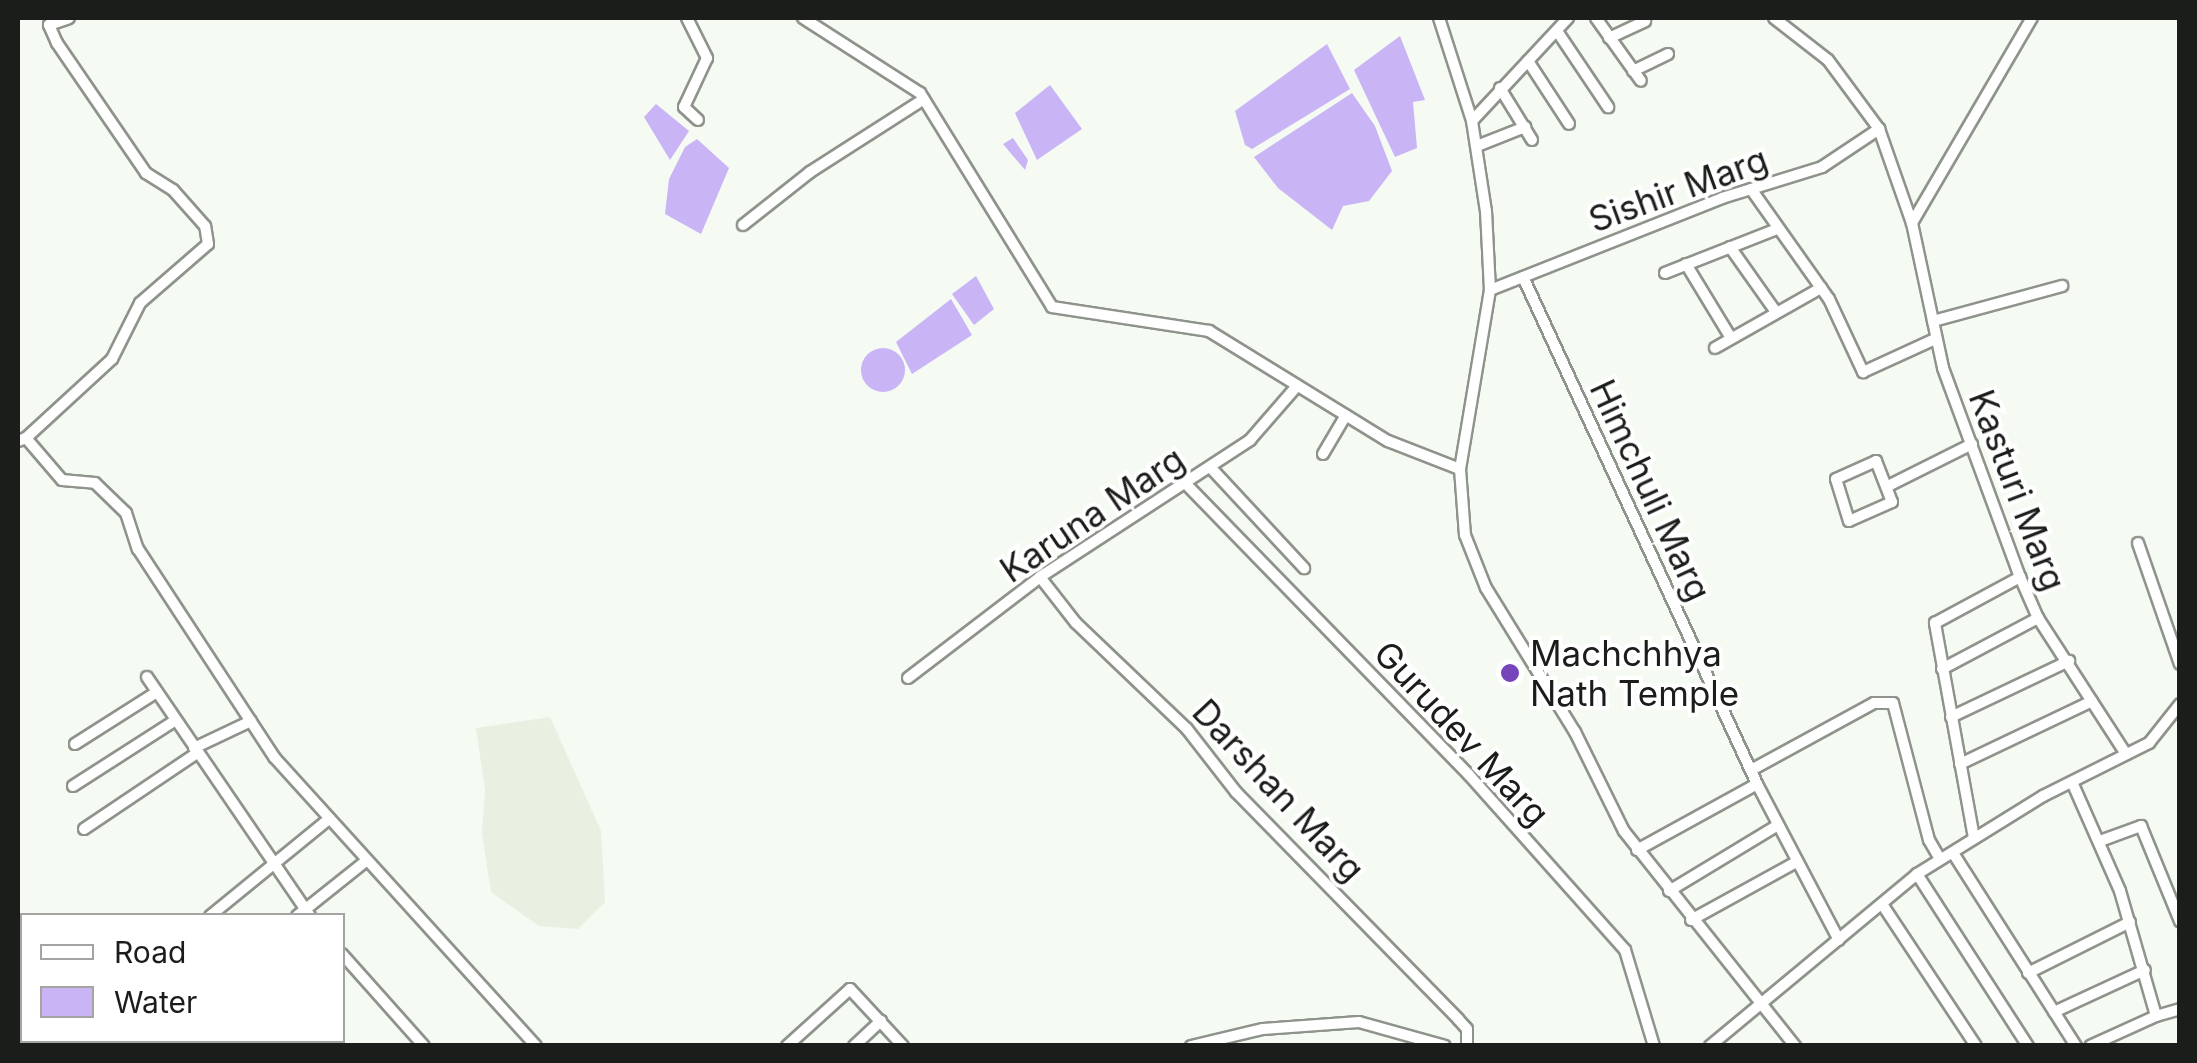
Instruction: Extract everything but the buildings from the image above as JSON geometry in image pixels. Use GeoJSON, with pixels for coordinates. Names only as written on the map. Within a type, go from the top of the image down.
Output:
{"type":"FeatureCollection","features":[{"type":"Feature","properties":{"kind":"street"},"geometry":{"type":"LineString","coordinates":[[69,18],[50,25],[57,43],[146,173],[174,190],[204,226],[208,244],[140,303],[112,359],[22,440],[62,480],[95,483],[126,513],[138,549],[251,721],[366,862],[536,1046]]}},
{"type":"Feature","properties":{"kind":"street"},"geometry":{"type":"LineString","coordinates":[[687,18],[707,58],[684,107],[698,120]]}},
{"type":"Feature","properties":{"kind":"street"},"geometry":{"type":"LineString","coordinates":[[803,18],[924,99],[1052,308],[1208,331],[1388,441],[1460,469]]}},
{"type":"Feature","properties":{"kind":"street"},"geometry":{"type":"LineString","coordinates":[[1439,18],[1477,146],[1490,290],[1460,469],[1465,535],[1486,588],[1536,665],[1637,850],[1794,1046]]}},
{"type":"Feature","properties":{"kind":"street"},"geometry":{"type":"LineString","coordinates":[[1472,121],[1568,18]]}},
{"type":"Feature","properties":{"kind":"street"},"geometry":{"type":"LineString","coordinates":[[1596,18],[1637,76],[1668,54]]}},
{"type":"Feature","properties":{"kind":"street","name":"Kasturi Marg"},"geometry":{"type":"LineString","coordinates":[[1774,18],[1828,60],[1880,129],[1912,223],[1935,339],[2020,577],[2038,618],[2126,754]]}},
{"type":"Feature","properties":{"kind":"street"},"geometry":{"type":"LineString","coordinates":[[1912,223],[2032,18]]}},
{"type":"Feature","properties":{"kind":"street"},"geometry":{"type":"LineString","coordinates":[[1609,38],[1645,21]]}},
{"type":"Feature","properties":{"kind":"street"},"geometry":{"type":"LineString","coordinates":[[1556,31],[1608,108]]}},
{"type":"Feature","properties":{"kind":"street"},"geometry":{"type":"LineString","coordinates":[[1528,61],[1569,124]]}},
{"type":"Feature","properties":{"kind":"street"},"geometry":{"type":"LineString","coordinates":[[1500,88],[1532,140]]}},
{"type":"Feature","properties":{"kind":"street"},"geometry":{"type":"LineString","coordinates":[[743,225],[810,172],[924,99]]}},
{"type":"Feature","properties":{"kind":"street"},"geometry":{"type":"LineString","coordinates":[[1477,146],[1525,128]]}},
{"type":"Feature","properties":{"kind":"street","name":"Sishir Marg"},"geometry":{"type":"LineString","coordinates":[[1490,290],[1751,189],[1822,167],[1880,129]]}},
{"type":"Feature","properties":{"kind":"street"},"geometry":{"type":"LineString","coordinates":[[1751,189],[1822,288],[1863,372],[1935,339]]}},
{"type":"Feature","properties":{"kind":"street"},"geometry":{"type":"LineString","coordinates":[[1664,273],[1777,228]]}},
{"type":"Feature","properties":{"kind":"street"},"geometry":{"type":"LineString","coordinates":[[1730,247],[1776,312]]}},
{"type":"Feature","properties":{"kind":"street"},"geometry":{"type":"LineString","coordinates":[[1686,264],[1731,338]]}},
{"type":"Feature","properties":{"kind":"street","name":"Himchuli Marg"},"geometry":{"type":"LineString","coordinates":[[1522,276],[1757,784],[1839,940]]}},
{"type":"Feature","properties":{"kind":"street"},"geometry":{"type":"LineString","coordinates":[[1933,321],[2062,286]]}},
{"type":"Feature","properties":{"kind":"street"},"geometry":{"type":"LineString","coordinates":[[1715,348],[1822,288]]}},
{"type":"Feature","properties":{"kind":"street","name":"Karuna Marg"},"geometry":{"type":"LineString","coordinates":[[908,678],[1040,577],[1210,468],[1268,424],[1297,386]]}},
{"type":"Feature","properties":{"kind":"street"},"geometry":{"type":"LineString","coordinates":[[1322,454],[1346,415]]}},
{"type":"Feature","properties":{"kind":"street"},"geometry":{"type":"LineString","coordinates":[[1888,486],[1972,444]]}},
{"type":"Feature","properties":{"kind":"street"},"geometry":{"type":"LineString","coordinates":[[1876,460],[1888,486],[1890,505],[1846,519],[1836,485],[1840,475],[1876,460]]}},
{"type":"Feature","properties":{"kind":"street"},"geometry":{"type":"LineString","coordinates":[[1210,468],[1304,568]]}},
{"type":"Feature","properties":{"kind":"street","name":"Gurudev Marg"},"geometry":{"type":"LineString","coordinates":[[1186,484],[1469,775],[1625,950],[1654,1046]]}},
{"type":"Feature","properties":{"kind":"street"},"geometry":{"type":"LineString","coordinates":[[2138,543],[2180,664]]}},
{"type":"Feature","properties":{"kind":"street","name":"Darshan Marg"},"geometry":{"type":"LineString","coordinates":[[1040,577],[1076,623],[1187,729],[1236,792],[1458,1018],[1467,1029],[1467,1046]]}},
{"type":"Feature","properties":{"kind":"street"},"geometry":{"type":"LineString","coordinates":[[1974,838],[1935,623],[2020,577]]}},
{"type":"Feature","properties":{"kind":"street"},"geometry":{"type":"LineString","coordinates":[[1942,669],[2038,618]]}},
{"type":"Feature","properties":{"kind":"street"},"geometry":{"type":"LineString","coordinates":[[1951,717],[2068,662]]}},
{"type":"Feature","properties":{"kind":"street"},"geometry":{"type":"LineString","coordinates":[[147,677],[304,913],[366,862]]}},
{"type":"Feature","properties":{"kind":"street"},"geometry":{"type":"LineString","coordinates":[[75,744],[157,692]]}},
{"type":"Feature","properties":{"kind":"street"},"geometry":{"type":"LineString","coordinates":[[1960,764],[2092,700]]}},
{"type":"Feature","properties":{"kind":"street"},"geometry":{"type":"LineString","coordinates":[[1753,769],[1874,702],[1893,703],[1924,824],[1940,859]]}},
{"type":"Feature","properties":{"kind":"street"},"geometry":{"type":"LineString","coordinates":[[1710,1046],[1918,874],[2072,782],[2156,738],[2180,704]]}},
{"type":"Feature","properties":{"kind":"street"},"geometry":{"type":"LineString","coordinates":[[73,786],[176,720]]}},
{"type":"Feature","properties":{"kind":"street"},"geometry":{"type":"LineString","coordinates":[[84,829],[196,750],[251,721]]}},
{"type":"Feature","properties":{"kind":"street"},"geometry":{"type":"LineString","coordinates":[[2072,782],[2100,840],[2130,922],[2156,1016]]}},
{"type":"Feature","properties":{"kind":"street"},"geometry":{"type":"LineString","coordinates":[[1637,850],[1757,784]]}},
{"type":"Feature","properties":{"kind":"street"},"geometry":{"type":"LineString","coordinates":[[214,913],[329,819]]}},
{"type":"Feature","properties":{"kind":"street"},"geometry":{"type":"LineString","coordinates":[[1669,891],[1778,825]]}},
{"type":"Feature","properties":{"kind":"street"},"geometry":{"type":"LineString","coordinates":[[2100,840],[2141,826],[2180,921]]}},
{"type":"Feature","properties":{"kind":"street"},"geometry":{"type":"LineString","coordinates":[[1953,854],[2076,1046]]}},
{"type":"Feature","properties":{"kind":"street"},"geometry":{"type":"LineString","coordinates":[[1691,920],[1796,862]]}},
{"type":"Feature","properties":{"kind":"street"},"geometry":{"type":"LineString","coordinates":[[1918,874],[2028,1046]]}},
{"type":"Feature","properties":{"kind":"street"},"geometry":{"type":"LineString","coordinates":[[1882,904],[1976,1046]]}},
{"type":"Feature","properties":{"kind":"street"},"geometry":{"type":"LineString","coordinates":[[2028,974],[2130,922]]}},
{"type":"Feature","properties":{"kind":"street"},"geometry":{"type":"LineString","coordinates":[[345,957],[423,1045]]}},
{"type":"Feature","properties":{"kind":"street"},"geometry":{"type":"LineString","coordinates":[[2054,1012],[2145,970]]}},
{"type":"Feature","properties":{"kind":"street"},"geometry":{"type":"LineString","coordinates":[[787,1046],[850,989],[904,1046]]}},
{"type":"Feature","properties":{"kind":"street"},"geometry":{"type":"LineString","coordinates":[[2090,1046],[2180,1009]]}},
{"type":"Feature","properties":{"kind":"street"},"geometry":{"type":"LineString","coordinates":[[854,1046],[880,1021]]}},
{"type":"Feature","properties":{"kind":"street"},"geometry":{"type":"LineString","coordinates":[[1192,1046],[1264,1029],[1358,1022],[1445,1046]]}},
{"type":"Feature","properties":{"kind":"street"},"geometry":{"type":"LineString","coordinates":[[1264,1029],[1264,1046]]}},
{"type":"Feature","properties":{"kind":"shaded area"},"geometry":{"type":"Polygon","coordinates":[[[550,717],[601,831],[605,902],[578,929],[539,926],[491,892],[482,833],[485,790],[476,728],[550,717]]]}},
{"type":"Feature","properties":{"kind":"water"},"geometry":{"type":"Polygon","coordinates":[[[1400,36],[1425,100],[1413,102],[1417,148],[1395,157],[1354,70],[1400,36]]]}},
{"type":"Feature","properties":{"kind":"water"},"geometry":{"type":"Polygon","coordinates":[[[1327,44],[1350,89],[1252,149],[1245,145],[1235,111],[1327,44]]]}},
{"type":"Feature","properties":{"kind":"water"},"geometry":{"type":"Polygon","coordinates":[[[1050,85],[1082,129],[1037,160],[1015,113],[1050,85]]]}},
{"type":"Feature","properties":{"kind":"water"},"geometry":{"type":"Polygon","coordinates":[[[1352,93],[1375,126],[1392,171],[1369,201],[1343,206],[1332,230],[1278,188],[1254,157],[1352,93]]]}},
{"type":"Feature","properties":{"kind":"water"},"geometry":{"type":"Polygon","coordinates":[[[656,104],[689,131],[670,160],[644,117],[656,104]]]}},
{"type":"Feature","properties":{"kind":"water"},"geometry":{"type":"Polygon","coordinates":[[[1013,138],[1028,160],[1025,170],[1003,144],[1013,138]]]}},
{"type":"Feature","properties":{"kind":"water"},"geometry":{"type":"Polygon","coordinates":[[[697,139],[729,168],[701,234],[665,214],[669,179],[685,147],[697,139]]]}},
{"type":"Feature","properties":{"kind":"water"},"geometry":{"type":"Polygon","coordinates":[[[976,276],[994,309],[974,325],[952,294],[976,276]]]}},
{"type":"Feature","properties":{"kind":"water"},"geometry":{"type":"Polygon","coordinates":[[[951,299],[972,335],[912,374],[896,342],[951,299]]]}},
{"type":"Feature","properties":{"kind":"water"},"geometry":{"type":"Polygon","coordinates":[[[883,348],[898,355],[905,370],[898,385],[883,392],[868,385],[861,370],[868,355],[883,348]]]}},
{"type":"Feature","properties":{"kind":"place","name":"Machchhya Nath Temple"},"geometry":{"type":"Point","coordinates":[1510,673]}}]}
